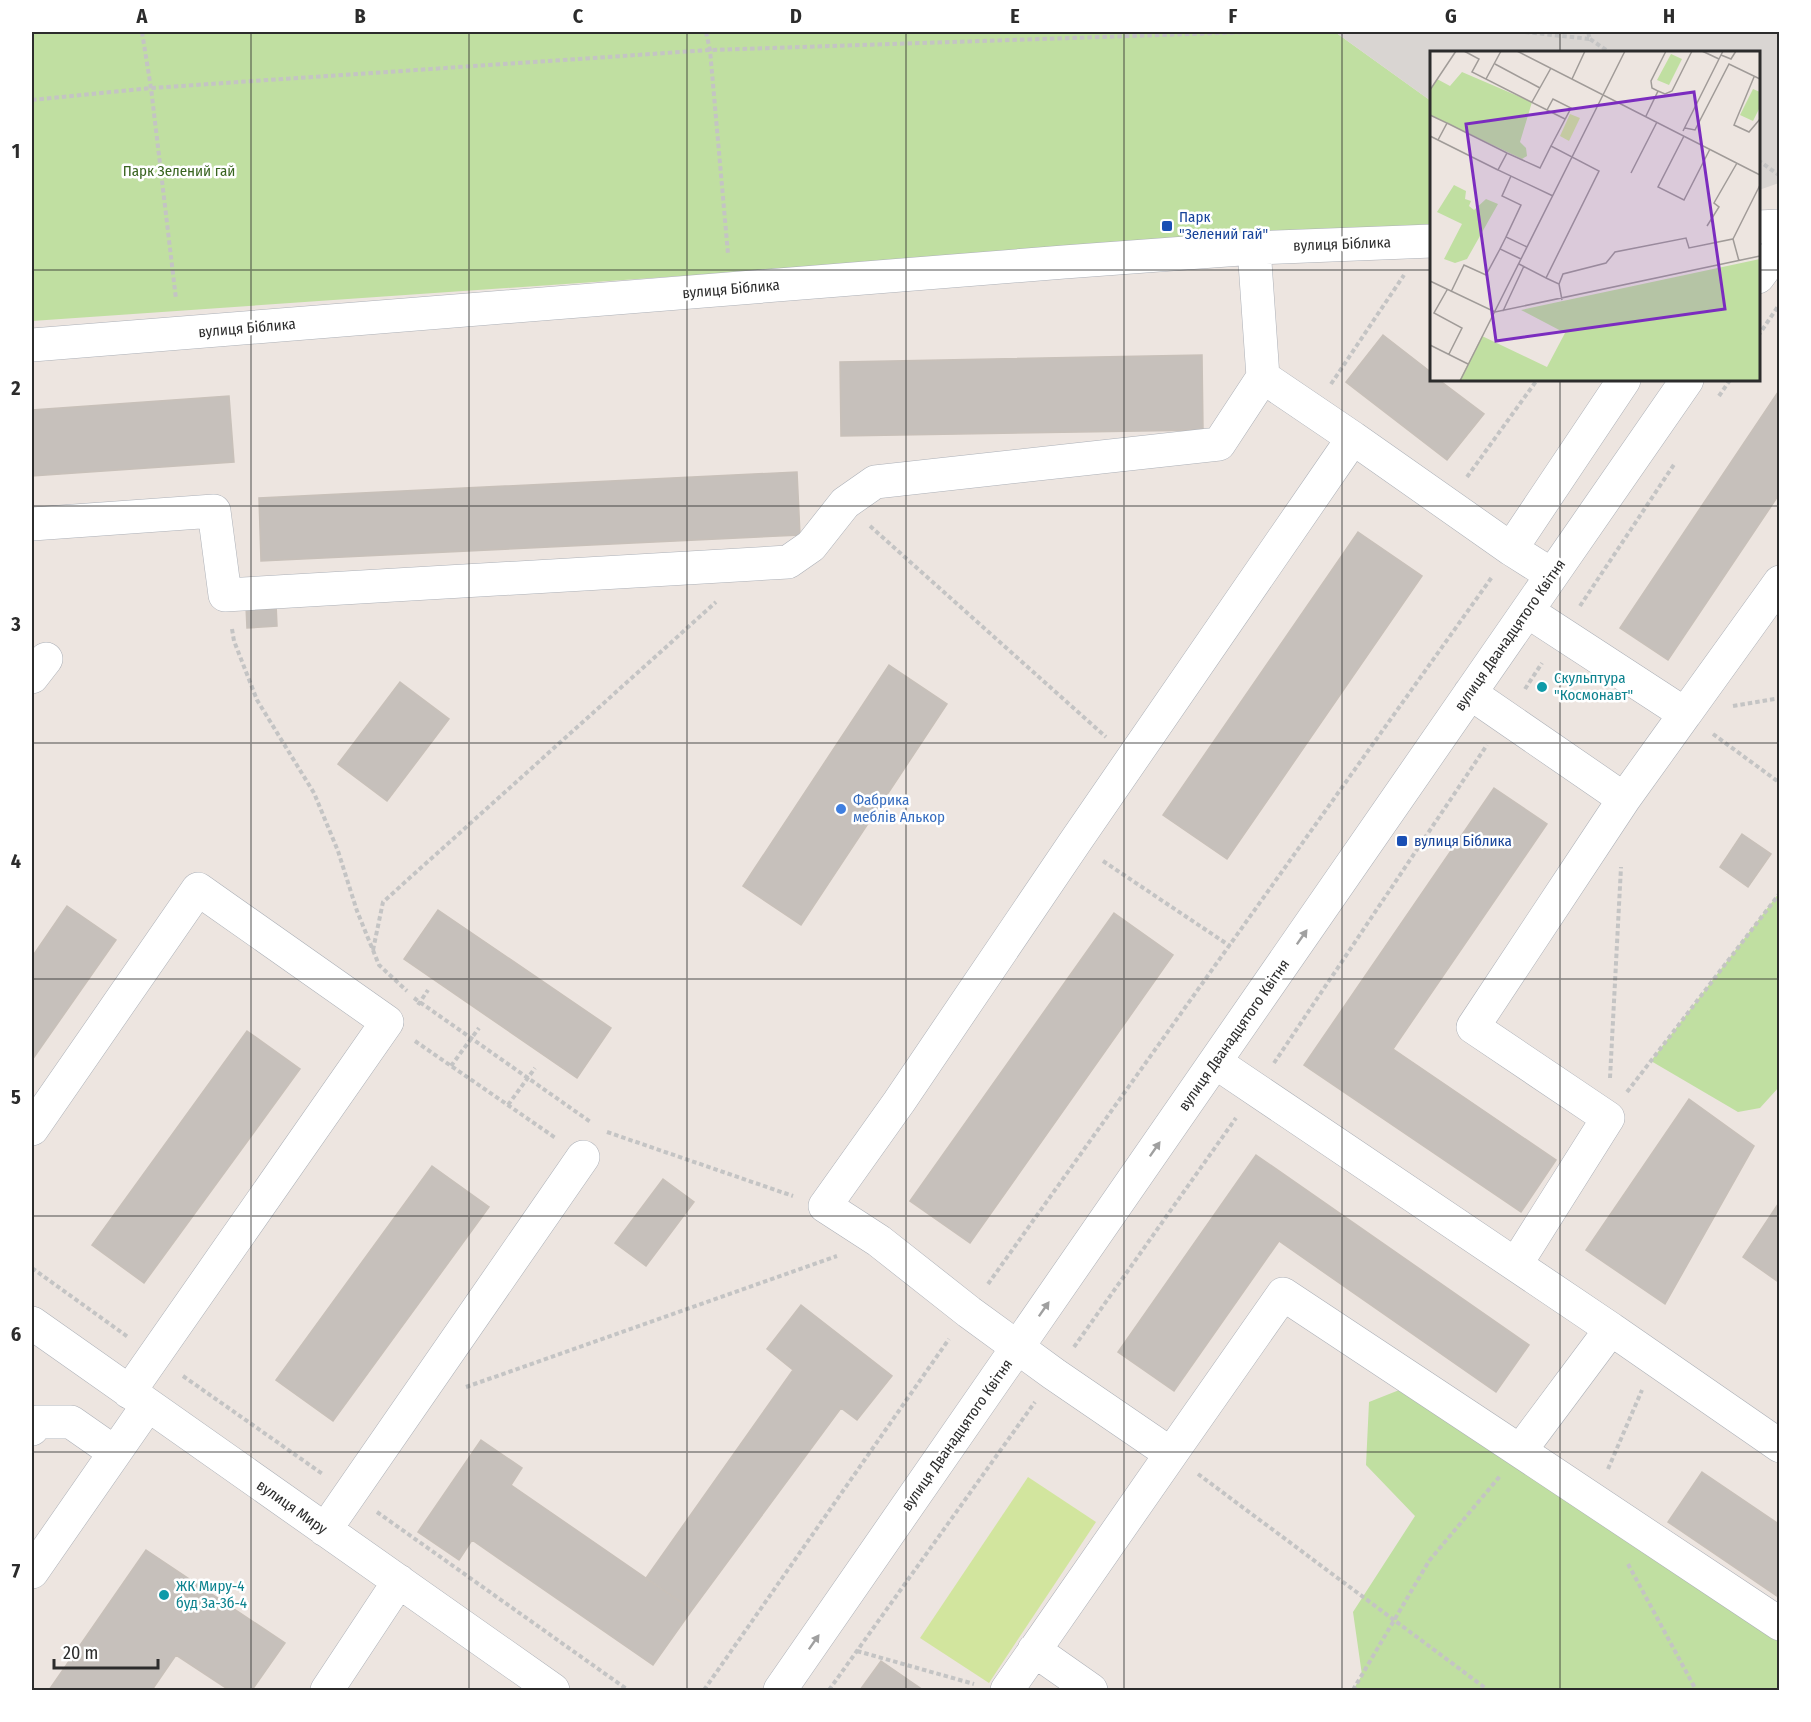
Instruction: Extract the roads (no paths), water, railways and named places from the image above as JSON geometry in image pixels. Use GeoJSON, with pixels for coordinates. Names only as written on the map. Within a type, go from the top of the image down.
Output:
{"type":"FeatureCollection","features":[{"type":"Feature","properties":{"kind":"street"},"geometry":{"type":"LineString","coordinates":[[1760,227],[1779,226]]}},
{"type":"Feature","properties":{"kind":"street","name":"вулиця Біблика"},"geometry":{"type":"LineString","coordinates":[[32,345],[1254,248],[1430,241]]}},
{"type":"Feature","properties":{"kind":"street"},"geometry":{"type":"LineString","coordinates":[[1760,274],[1779,247]]}},
{"type":"Feature","properties":{"kind":"street"},"geometry":{"type":"LineString","coordinates":[[32,524],[214,511],[225,595],[788,561],[811,546],[845,503],[875,482],[1219,444],[1263,377],[1254,248]]}},
{"type":"Feature","properties":{"kind":"street"},"geometry":{"type":"LineString","coordinates":[[1263,377],[1552,575]]}},
{"type":"Feature","properties":{"kind":"street"},"geometry":{"type":"LineString","coordinates":[[1511,549],[1623,381]]}},
{"type":"Feature","properties":{"kind":"street","name":"вулиця Дванадцятого Квітня"},"geometry":{"type":"LineString","coordinates":[[780,1690],[1687,381]]}},
{"type":"Feature","properties":{"kind":"street"},"geometry":{"type":"LineString","coordinates":[[1171,1454],[1054,1374],[969,1312],[879,1241],[825,1206],[899,1102],[1353,438]]}},
{"type":"Feature","properties":{"kind":"street"},"geometry":{"type":"LineString","coordinates":[[1516,1264],[1608,1118],[1473,1027],[1624,800],[1779,582]]}},
{"type":"Feature","properties":{"kind":"street"},"geometry":{"type":"LineString","coordinates":[[1527,611],[1685,714]]}},
{"type":"Feature","properties":{"kind":"street"},"geometry":{"type":"LineString","coordinates":[[1470,693],[1624,800]]}},
{"type":"Feature","properties":{"kind":"street"},"geometry":{"type":"LineString","coordinates":[[32,1129],[198,889],[387,1022],[138,1398],[114,1452],[32,1572]]}},
{"type":"Feature","properties":{"kind":"street"},"geometry":{"type":"LineString","coordinates":[[1215,1062],[1516,1264],[1779,1446]]}},
{"type":"Feature","properties":{"kind":"street"},"geometry":{"type":"LineString","coordinates":[[325,1530],[583,1157]]}},
{"type":"Feature","properties":{"kind":"street"},"geometry":{"type":"LineString","coordinates":[[992,1687],[1034,1650],[1283,1294],[1779,1624]]}},
{"type":"Feature","properties":{"kind":"street","name":"вулиця Миру"},"geometry":{"type":"LineString","coordinates":[[32,1323],[553,1690]]}},
{"type":"Feature","properties":{"kind":"street"},"geometry":{"type":"LineString","coordinates":[[1520,1451],[1611,1329]]}},
{"type":"Feature","properties":{"kind":"street"},"geometry":{"type":"LineString","coordinates":[[32,1429],[36,1422],[71,1422],[114,1452]]}},
{"type":"Feature","properties":{"kind":"street"},"geometry":{"type":"LineString","coordinates":[[327,1690],[399,1581]]}},
{"type":"Feature","properties":{"kind":"street"},"geometry":{"type":"LineString","coordinates":[[1034,1650],[1091,1690]]}},
{"type":"Feature","properties":{"kind":"place","name":"Парк \"Зелений гай\""},"geometry":{"type":"Point","coordinates":[1167,226]}},
{"type":"Feature","properties":{"kind":"place","name":"Скульптура \"Космонавт\""},"geometry":{"type":"Point","coordinates":[1542,687]}},
{"type":"Feature","properties":{"kind":"place","name":"Фабрика меблів Алькор"},"geometry":{"type":"Point","coordinates":[841,809]}},
{"type":"Feature","properties":{"kind":"place","name":"вулиця Біблика"},"geometry":{"type":"Point","coordinates":[1402,841]}},
{"type":"Feature","properties":{"kind":"place","name":"ЖК Миру-4 буд 3а-3б-4"},"geometry":{"type":"Point","coordinates":[164,1595]}},
{"type":"Feature","properties":{"kind":"park label","name":"Парк Зелений гай"},"geometry":{"type":"Point","coordinates":[179,171]}}]}
